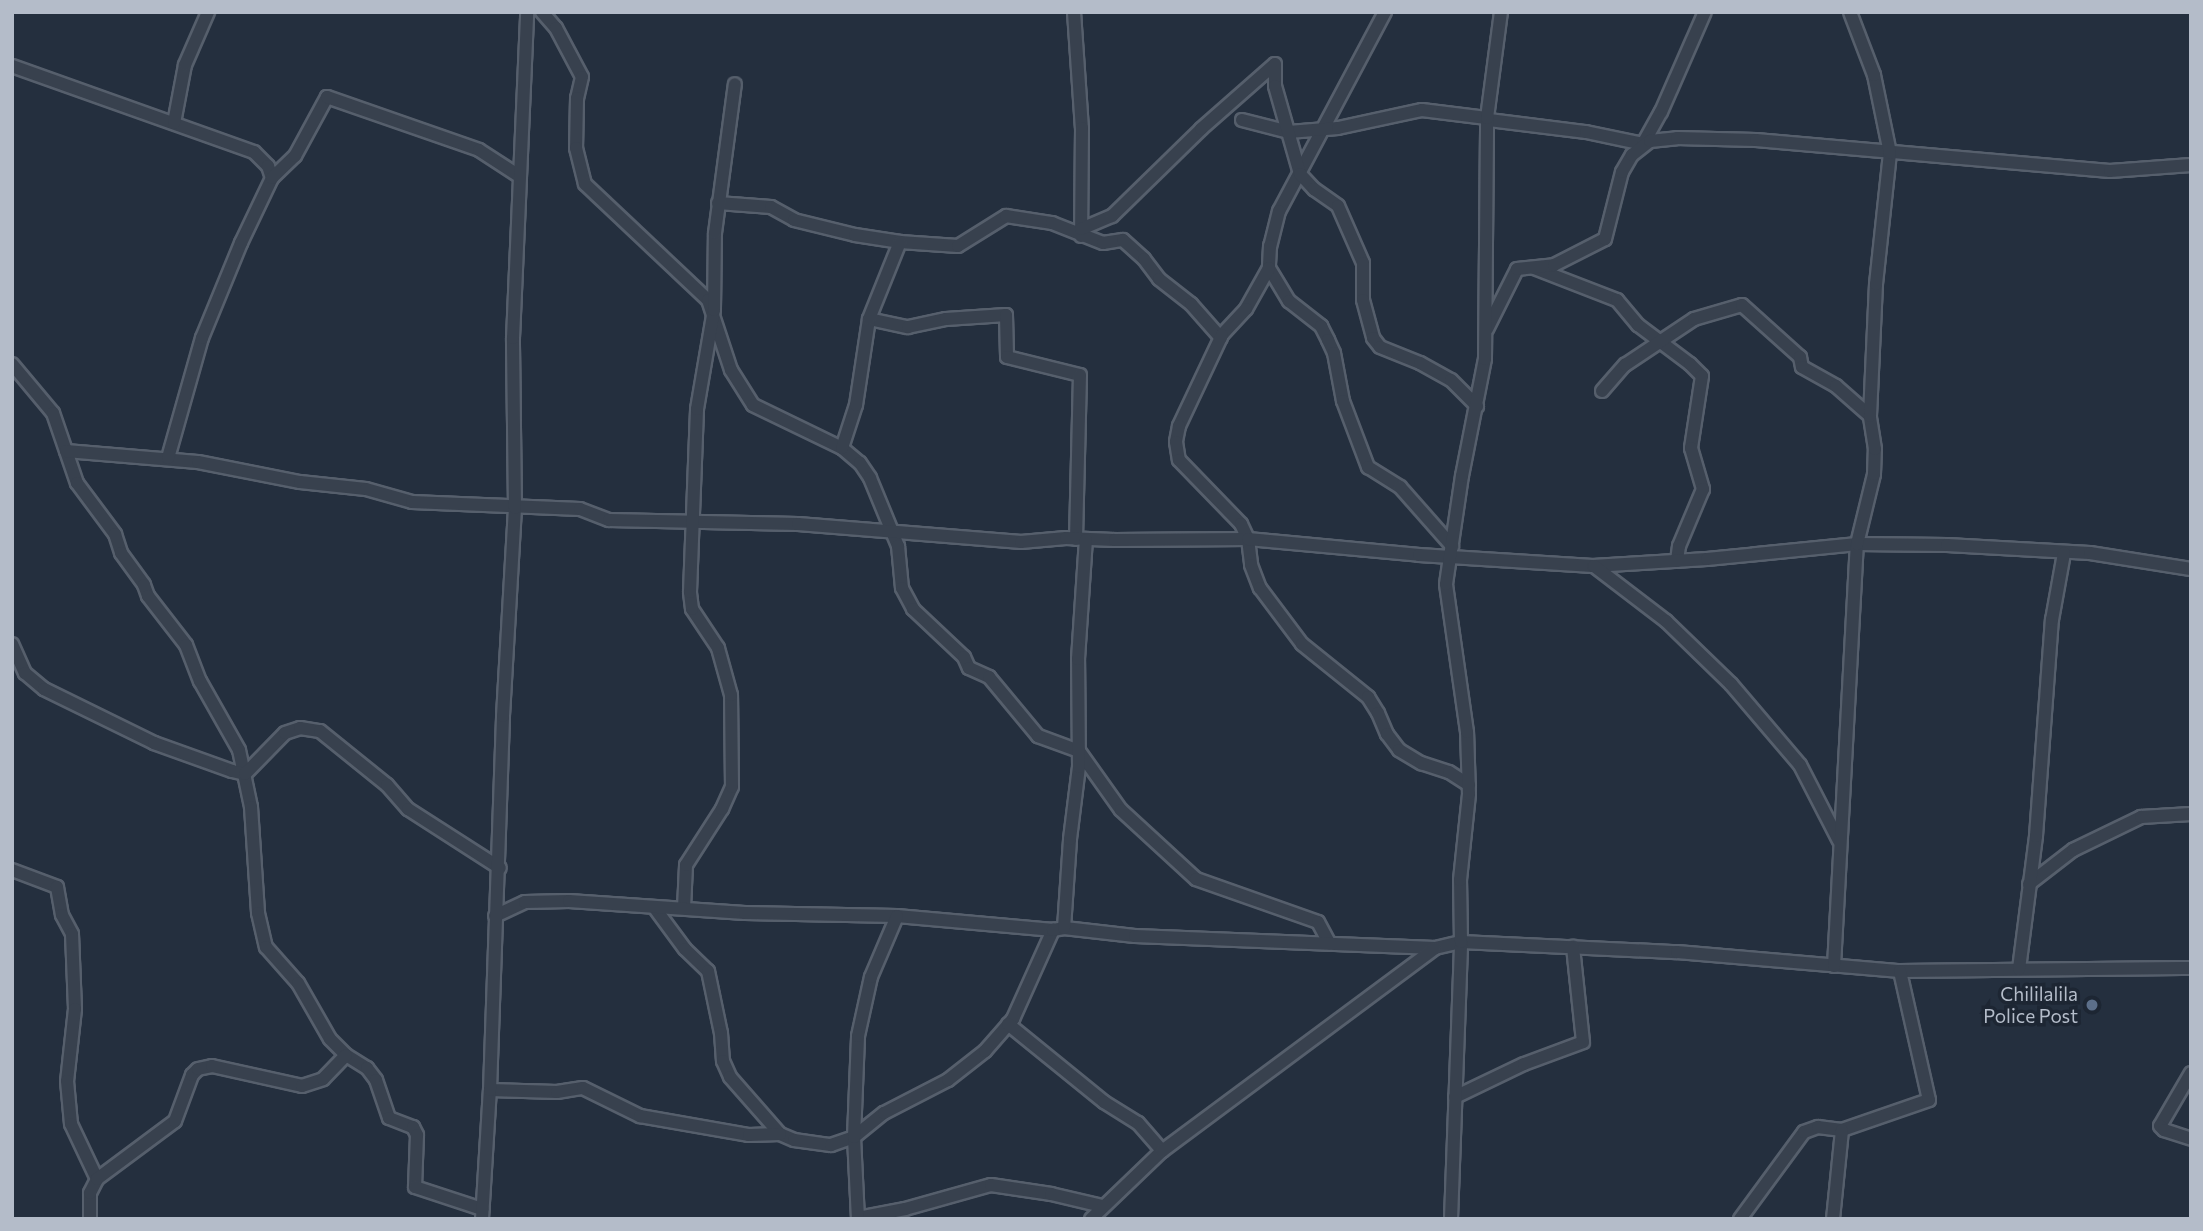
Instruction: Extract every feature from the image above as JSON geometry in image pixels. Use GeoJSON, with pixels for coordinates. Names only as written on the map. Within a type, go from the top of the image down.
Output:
{"type":"FeatureCollection","features":[{"type":"Feature","properties":{"kind":"street"},"geometry":{"type":"LineString","coordinates":[[174,123],[185,65],[208,12]]}},
{"type":"Feature","properties":{"kind":"street"},"geometry":{"type":"LineString","coordinates":[[12,364],[53,413],[77,483],[116,534],[121,553],[145,585],[148,596],[186,645],[200,681],[239,750],[251,807],[258,913],[266,947],[298,983],[330,1039],[346,1055],[366,1068],[376,1080],[389,1118],[413,1127],[417,1135],[415,1187],[482,1214],[491,1090],[503,716],[515,508],[513,338],[527,12]]}},
{"type":"Feature","properties":{"kind":"street"},"geometry":{"type":"LineString","coordinates":[[542,12],[556,28],[582,78],[577,98],[576,148],[585,184],[702,293],[714,310],[731,370],[745,397],[766,414],[842,448],[860,463],[870,478],[901,556],[902,588],[912,609],[964,657],[969,668],[989,677],[1038,736],[1079,751],[1121,810],[1196,879],[1318,922],[1329,943]]}},
{"type":"Feature","properties":{"kind":"street"},"geometry":{"type":"LineString","coordinates":[[1074,12],[1082,128],[1081,233]]}},
{"type":"Feature","properties":{"kind":"street"},"geometry":{"type":"LineString","coordinates":[[1385,12],[1279,211],[1270,246],[1269,268],[1246,309],[1221,338],[1179,426],[1176,452],[1179,460],[1241,524],[1248,539],[1251,565],[1260,588],[1302,644],[1368,697],[1387,734],[1399,750],[1421,763],[1449,772],[1469,785]]}},
{"type":"Feature","properties":{"kind":"street"},"geometry":{"type":"LineString","coordinates":[[1451,1219],[1461,942],[1460,880],[1468,824],[1469,785],[1467,732],[1446,584],[1477,406],[1487,329],[1483,300],[1488,119],[1501,12]]}},
{"type":"Feature","properties":{"kind":"street"},"geometry":{"type":"LineString","coordinates":[[1487,329],[1513,273],[1528,265],[1554,265],[1605,239],[1622,172],[1643,144],[1661,112],[1704,12]]}},
{"type":"Feature","properties":{"kind":"street"},"geometry":{"type":"LineString","coordinates":[[1834,966],[1857,544],[1874,474],[1875,449],[1870,416],[1875,284],[1890,153],[1874,75],[1850,12]]}},
{"type":"Feature","properties":{"kind":"street"},"geometry":{"type":"LineString","coordinates":[[1081,233],[1112,216],[1201,129],[1275,64],[1275,86],[1300,174],[1338,205],[1363,263],[1363,300],[1373,338],[1380,347],[1420,363],[1451,380],[1477,406]]}},
{"type":"Feature","properties":{"kind":"street"},"geometry":{"type":"LineString","coordinates":[[12,66],[254,152],[268,166],[272,178]]}},
{"type":"Feature","properties":{"kind":"street"},"geometry":{"type":"LineString","coordinates":[[684,908],[686,864],[722,809],[732,787],[731,695],[718,648],[690,601],[697,408],[714,310],[715,233],[735,84]]}},
{"type":"Feature","properties":{"kind":"street"},"geometry":{"type":"LineString","coordinates":[[168,458],[202,338],[272,178],[295,156],[327,97],[479,150],[519,176]]}},
{"type":"Feature","properties":{"kind":"street"},"geometry":{"type":"LineString","coordinates":[[1242,120],[1289,132],[1325,129],[1422,110],[1586,132],[1643,144],[1677,138],[1718,138],[2110,171],[2191,165]]}},
{"type":"Feature","properties":{"kind":"street"},"geometry":{"type":"LineString","coordinates":[[718,203],[771,207],[794,220],[855,235],[900,242],[958,246],[1006,216],[1052,223],[1103,243],[1123,240],[1144,259],[1160,279],[1191,304],[1221,338]]}},
{"type":"Feature","properties":{"kind":"street"},"geometry":{"type":"LineString","coordinates":[[842,448],[856,405],[869,319],[900,242]]}},
{"type":"Feature","properties":{"kind":"street"},"geometry":{"type":"LineString","coordinates":[[1528,265],[1617,300],[1638,325],[1699,372],[1703,382],[1692,448],[1703,489],[1679,547],[1677,561]]}},
{"type":"Feature","properties":{"kind":"street"},"geometry":{"type":"LineString","coordinates":[[1269,268],[1289,300],[1321,326],[1334,353],[1343,401],[1368,467],[1400,487],[1451,550]]}},
{"type":"Feature","properties":{"kind":"street"},"geometry":{"type":"LineString","coordinates":[[1602,391],[1625,365],[1694,319],[1742,305],[1800,357],[1802,367],[1836,386],[1870,416]]}},
{"type":"Feature","properties":{"kind":"street"},"geometry":{"type":"LineString","coordinates":[[491,1090],[557,1092],[583,1088],[640,1116],[749,1135],[780,1134],[794,1140],[831,1145],[854,1138],[884,1113],[948,1080],[985,1051],[1008,1024],[1058,929],[1079,751],[1080,376],[1007,357],[1006,315],[946,319],[908,327],[869,319]]}},
{"type":"Feature","properties":{"kind":"street"},"geometry":{"type":"LineString","coordinates":[[66,451],[168,458],[300,482],[366,489],[412,502],[580,509],[609,520],[691,520],[889,529],[1021,542],[1248,539],[1419,555],[1451,550],[1593,566],[1857,544],[1947,545],[2090,553],[2191,569]]}},
{"type":"Feature","properties":{"kind":"street"},"geometry":{"type":"LineString","coordinates":[[2019,970],[2052,620],[2064,553]]}},
{"type":"Feature","properties":{"kind":"street"},"geometry":{"type":"LineString","coordinates":[[1593,566],[1666,621],[1731,684],[1800,765],[1841,845]]}},
{"type":"Feature","properties":{"kind":"street"},"geometry":{"type":"LineString","coordinates":[[12,644],[25,673],[44,689],[154,743],[245,774]]}},
{"type":"Feature","properties":{"kind":"street"},"geometry":{"type":"LineString","coordinates":[[245,774],[285,733],[300,728],[320,731],[387,785],[408,809],[500,868]]}},
{"type":"Feature","properties":{"kind":"street"},"geometry":{"type":"LineString","coordinates":[[2029,884],[2073,850],[2141,817],[2191,814]]}},
{"type":"Feature","properties":{"kind":"street"},"geometry":{"type":"LineString","coordinates":[[12,870],[57,887],[62,915],[72,934],[75,1009],[67,1081],[71,1124],[97,1179]]}},
{"type":"Feature","properties":{"kind":"street"},"geometry":{"type":"LineString","coordinates":[[495,916],[515,904],[534,901],[745,913],[897,916],[1135,936],[1435,948],[1461,942],[1677,952],[1899,971],[2191,968]]}},
{"type":"Feature","properties":{"kind":"street"},"geometry":{"type":"LineString","coordinates":[[654,907],[685,949],[708,971],[721,1033],[724,1067],[780,1134]]}},
{"type":"Feature","properties":{"kind":"street"},"geometry":{"type":"LineString","coordinates":[[897,916],[872,977],[858,1036],[854,1138],[858,1218],[905,1209],[992,1185],[1102,1206]]}},
{"type":"Feature","properties":{"kind":"street"},"geometry":{"type":"LineString","coordinates":[[1455,1097],[1524,1064],[1583,1042],[1573,947]]}},
{"type":"Feature","properties":{"kind":"street"},"geometry":{"type":"LineString","coordinates":[[1091,1219],[1162,1151],[1435,948]]}},
{"type":"Feature","properties":{"kind":"street"},"geometry":{"type":"LineString","coordinates":[[1740,1219],[1804,1132],[1818,1127],[1842,1130],[1928,1100],[1899,971]]}},
{"type":"Feature","properties":{"kind":"street"},"geometry":{"type":"LineString","coordinates":[[1008,1024],[1104,1102],[1138,1123],[1162,1151]]}},
{"type":"Feature","properties":{"kind":"street"},"geometry":{"type":"LineString","coordinates":[[90,1219],[90,1193],[97,1179],[175,1121],[192,1075],[204,1065],[302,1086],[323,1079],[346,1055]]}},
{"type":"Feature","properties":{"kind":"street"},"geometry":{"type":"LineString","coordinates":[[2191,1073],[2160,1126],[2164,1130],[2191,1139]]}},
{"type":"Feature","properties":{"kind":"street"},"geometry":{"type":"LineString","coordinates":[[1833,1219],[1842,1130]]}},
{"type":"Feature","properties":{"kind":"place","name":"Chililalila Police Post"},"geometry":{"type":"Point","coordinates":[2092,1005]}}]}
